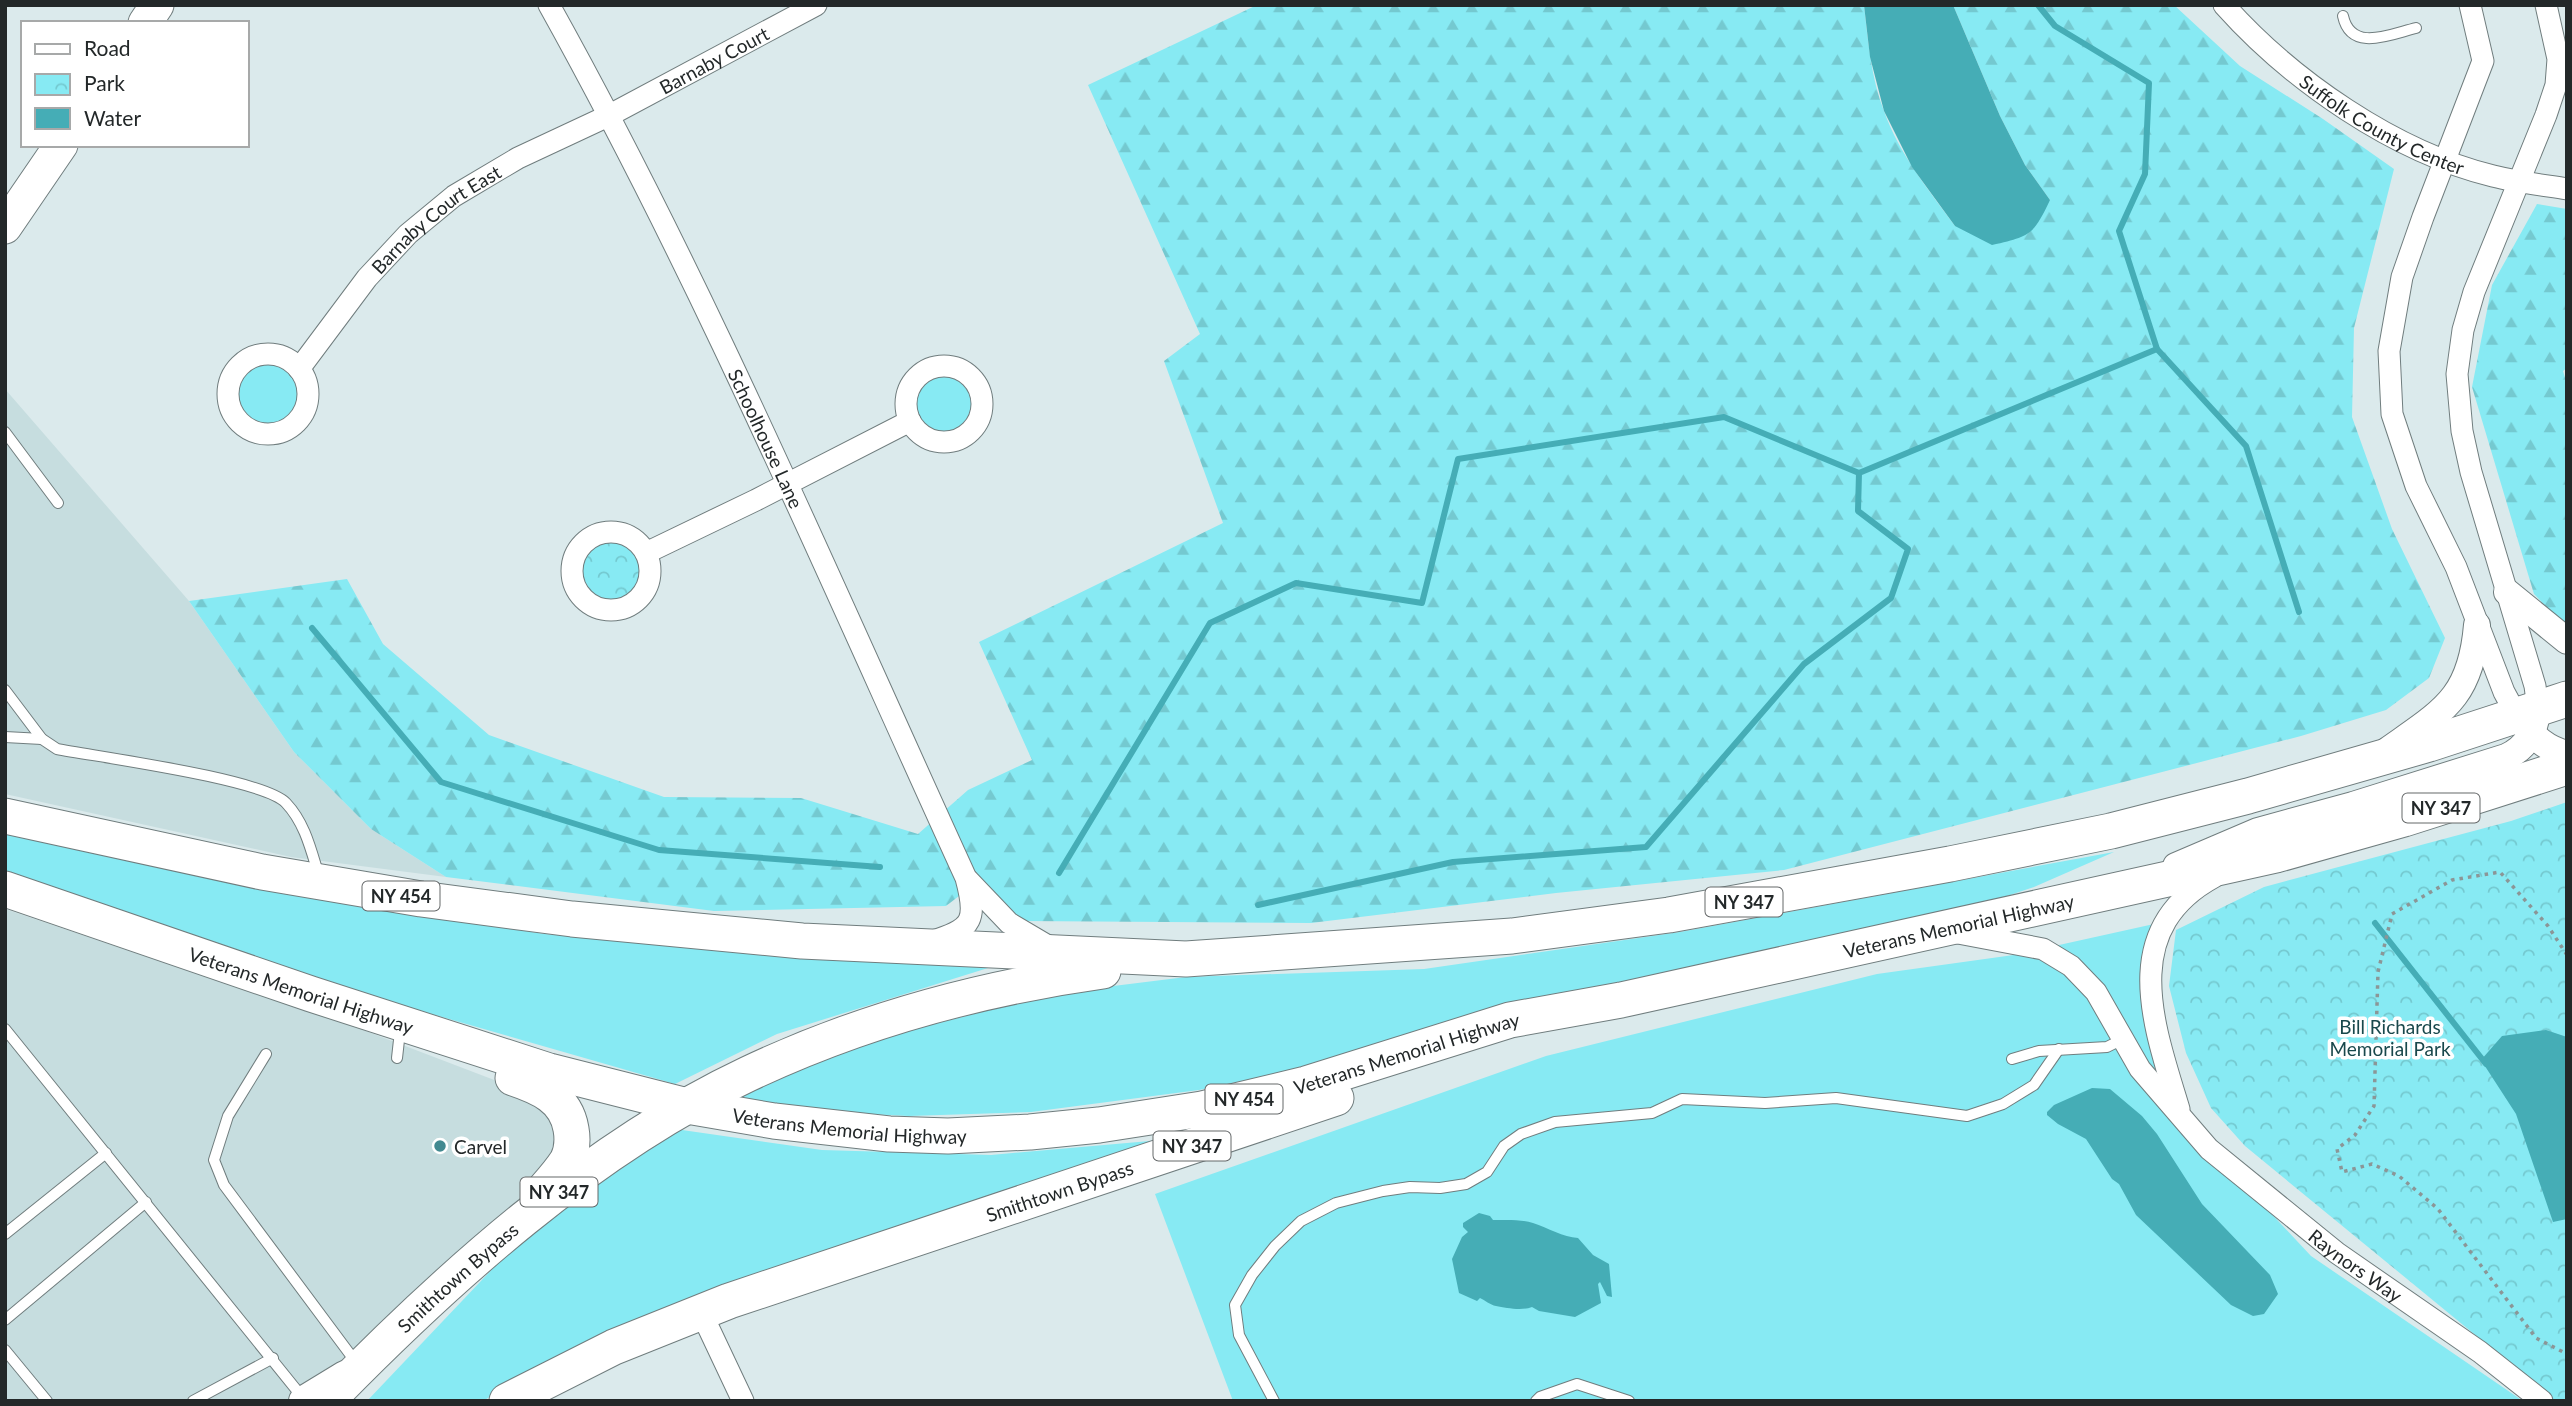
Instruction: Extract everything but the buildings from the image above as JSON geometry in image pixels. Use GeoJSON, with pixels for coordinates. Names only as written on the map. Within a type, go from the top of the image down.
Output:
{"type":"FeatureCollection","features":[{"type":"Feature","properties":{"kind":"highway","name":"NY 347"},"geometry":{"type":"LineString","coordinates":[[1186,959],[1512,936],[1708,908],[1977,859],[2111,831],[2368,763],[2539,714]]}},
{"type":"Feature","properties":{"kind":"highway","name":"Veterans Memorial Highway"},"geometry":{"type":"LineString","coordinates":[[5,889],[310,994],[549,1071],[687,1107],[812,1127],[889,1134],[973,1135],[1088,1127],[1234,1102],[1306,1084],[1510,1020],[1621,1000],[2240,863],[2404,819],[2567,767]]}},
{"type":"Feature","properties":{"kind":"highway","name":"NY 454"},"geometry":{"type":"LineString","coordinates":[[5,816],[186,857],[493,910],[648,928],[911,947],[1186,959]]}},
{"type":"Feature","properties":{"kind":"highway","name":"Smithtown Bypass"},"geometry":{"type":"LineString","coordinates":[[327,1401],[440,1290],[506,1234],[599,1163],[687,1107],[747,1074],[857,1029],[919,1010],[1041,981],[1186,959]]}},
{"type":"Feature","properties":{"kind":"highway"},"geometry":{"type":"LineString","coordinates":[[310,994],[382,1035],[398,1049],[543,1090],[562,1105],[568,1115],[573,1138],[568,1159],[506,1234]]}},
{"type":"Feature","properties":{"kind":"highway","name":"Smithtown Bypass"},"geometry":{"type":"LineString","coordinates":[[507,1401],[614,1347],[701,1312],[1621,1000]]}},
{"type":"Feature","properties":{"kind":"main road"},"geometry":{"type":"LineString","coordinates":[[146,21],[158,5]]}},
{"type":"Feature","properties":{"kind":"main road"},"geometry":{"type":"LineString","coordinates":[[5,227],[60,147]]}},
{"type":"Feature","properties":{"kind":"main road"},"geometry":{"type":"LineString","coordinates":[[304,1400],[360,1367]]}},
{"type":"Feature","properties":{"kind":"street","name":"Schoolhouse Lane"},"geometry":{"type":"LineString","coordinates":[[549,5],[610,115],[723,347],[966,878],[972,911],[966,925],[941,938],[911,947]]}},
{"type":"Feature","properties":{"kind":"street","name":"Barnaby Court"},"geometry":{"type":"LineString","coordinates":[[610,115],[816,5]]}},
{"type":"Feature","properties":{"kind":"street","name":"Suffolk County Center"},"geometry":{"type":"LineString","coordinates":[[2224,5],[2289,66],[2376,128],[2445,160],[2491,176],[2567,188]]}},
{"type":"Feature","properties":{"kind":"street"},"geometry":{"type":"LineString","coordinates":[[2470,5],[2483,61],[2402,277],[2389,351],[2392,414],[2416,486],[2456,567],[2504,692],[2539,714]]}},
{"type":"Feature","properties":{"kind":"street"},"geometry":{"type":"LineString","coordinates":[[2546,5],[2556,47],[2558,72],[2552,98],[2473,292],[2463,330],[2458,374],[2459,412],[2466,452],[2535,686],[2548,748],[2567,754]]}},
{"type":"Feature","properties":{"kind":"street","name":"Barnaby Court East"},"geometry":{"type":"LineString","coordinates":[[299,369],[367,278],[408,234],[454,196],[518,158],[610,115]]}},
{"type":"Feature","properties":{"kind":"street"},"geometry":{"type":"LineString","coordinates":[[646,553],[910,422]]}},
{"type":"Feature","properties":{"kind":"street"},"geometry":{"type":"LineString","coordinates":[[2507,592],[2567,641]]}},
{"type":"Feature","properties":{"kind":"street"},"geometry":{"type":"LineString","coordinates":[[2368,763],[2438,715],[2455,697],[2472,663],[2477,625]]}},
{"type":"Feature","properties":{"kind":"street"},"geometry":{"type":"LineString","coordinates":[[2120,890],[2258,831],[2375,799],[2506,757],[2520,749],[2539,714]]}},
{"type":"Feature","properties":{"kind":"street","name":"Raynors Way"},"geometry":{"type":"LineString","coordinates":[[2182,1118],[2151,1007],[2152,961],[2161,928],[2176,904],[2199,885],[2240,863]]}},
{"type":"Feature","properties":{"kind":"street","name":"Schoolhouse Lane"},"geometry":{"type":"LineString","coordinates":[[966,878],[1009,923],[1061,954]]}},
{"type":"Feature","properties":{"kind":"street","name":"Raynors Way"},"geometry":{"type":"LineString","coordinates":[[1936,930],[2028,945],[2056,956],[2071,966],[2096,992],[2140,1069],[2209,1149],[2337,1253],[2480,1352],[2542,1401]]}},
{"type":"Feature","properties":{"kind":"street"},"geometry":{"type":"LineString","coordinates":[[701,1312],[743,1401]]}},
{"type":"Feature","properties":{"kind":"lane"},"geometry":{"type":"LineString","coordinates":[[2343,16],[2348,30],[2359,38],[2375,38],[2416,28]]}},
{"type":"Feature","properties":{"kind":"lane"},"geometry":{"type":"LineString","coordinates":[[5,432],[58,503]]}},
{"type":"Feature","properties":{"kind":"lane"},"geometry":{"type":"LineString","coordinates":[[5,690],[42,738],[57,749],[247,784],[285,801],[303,827],[321,882]]}},
{"type":"Feature","properties":{"kind":"lane"},"geometry":{"type":"LineString","coordinates":[[5,737],[42,738]]}},
{"type":"Feature","properties":{"kind":"lane"},"geometry":{"type":"LineString","coordinates":[[5,1029],[273,1358],[304,1400]]}},
{"type":"Feature","properties":{"kind":"lane"},"geometry":{"type":"LineString","coordinates":[[2012,1059],[2039,1051],[2107,1047],[2123,1039]]}},
{"type":"Feature","properties":{"kind":"lane"},"geometry":{"type":"LineString","coordinates":[[1274,1401],[1239,1335],[1235,1305],[1252,1275],[1275,1246],[1301,1221],[1336,1203],[1410,1187],[1440,1188],[1466,1184],[1487,1172],[1504,1146],[1521,1134],[1555,1122],[1652,1112],[1682,1099],[1765,1103],[1836,1098],[1967,1116],[2003,1104],[2034,1085],[2059,1049]]}},
{"type":"Feature","properties":{"kind":"lane"},"geometry":{"type":"LineString","coordinates":[[266,1054],[228,1116],[214,1160],[224,1185],[360,1367]]}},
{"type":"Feature","properties":{"kind":"lane"},"geometry":{"type":"LineString","coordinates":[[5,1234],[106,1153]]}},
{"type":"Feature","properties":{"kind":"lane"},"geometry":{"type":"LineString","coordinates":[[5,1320],[146,1202]]}},
{"type":"Feature","properties":{"kind":"lane"},"geometry":{"type":"LineString","coordinates":[[5,1350],[47,1401]]}},
{"type":"Feature","properties":{"kind":"lane"},"geometry":{"type":"LineString","coordinates":[[193,1401],[273,1358]]}},
{"type":"Feature","properties":{"kind":"lane"},"geometry":{"type":"LineString","coordinates":[[1536,1401],[1540,1397],[1577,1384],[1629,1401]]}},
{"type":"Feature","properties":{"kind":"path"},"geometry":{"type":"LineString","coordinates":[[2567,955],[2548,926],[2500,872],[2452,880],[2392,914],[2378,972],[2374,1106],[2355,1135],[2337,1149],[2343,1172],[2372,1164],[2399,1176],[2438,1209],[2536,1338],[2567,1354]]}},
{"type":"Feature","properties":{"kind":"shaded area"},"geometry":{"type":"Polygon","coordinates":[[[5,389],[189,601],[294,752],[371,829],[446,877],[291,857],[5,794],[5,389]]]}},
{"type":"Feature","properties":{"kind":"shaded area"},"geometry":{"type":"Polygon","coordinates":[[[5,909],[358,1028],[510,1086],[546,1104],[562,1127],[547,1173],[483,1249],[295,1401],[5,1401],[5,909]]]}},
{"type":"Feature","properties":{"kind":"green space"},"geometry":{"type":"Polygon","coordinates":[[[1257,5],[1864,5],[1873,72],[1890,127],[1915,171],[1955,226],[2050,200],[2025,165],[2000,116],[1953,5],[2174,5],[2240,66],[2394,169],[2354,328],[2352,417],[2392,529],[2445,638],[2429,678],[2386,710],[2301,736],[1784,870],[1556,893],[1311,923],[1022,921],[976,883],[946,906],[714,911],[446,877],[371,829],[294,752],[189,601],[347,579],[383,644],[489,735],[664,797],[801,798],[918,834],[968,790],[1032,760],[979,642],[1223,523],[1164,361],[1200,334],[1088,85],[1257,5]]]}},
{"type":"Feature","properties":{"kind":"green space"},"geometry":{"type":"Polygon","coordinates":[[[2537,204],[2567,209],[2567,368],[2563,371],[2567,384],[2567,628],[2534,594],[2472,387],[2492,285],[2537,204]]]}},
{"type":"Feature","properties":{"kind":"green space"},"geometry":{"type":"Polygon","coordinates":[[[261,362],[273,362],[290,371],[297,382],[297,406],[290,417],[273,426],[261,426],[249,421],[240,412],[235,400],[235,388],[240,376],[249,367],[261,362]]]}},
{"type":"Feature","properties":{"kind":"green space"},"geometry":{"type":"Polygon","coordinates":[[[943,375],[960,380],[968,388],[973,405],[968,422],[960,430],[943,435],[926,430],[918,422],[913,405],[918,388],[926,380],[943,375]]]}},
{"type":"Feature","properties":{"kind":"green space"},"geometry":{"type":"Polygon","coordinates":[[[605,539],[617,539],[634,548],[641,559],[641,583],[634,594],[617,603],[605,603],[593,598],[584,589],[579,577],[579,565],[584,553],[593,544],[605,539]]]}},
{"type":"Feature","properties":{"kind":"green space","name":"Bill Richards Memorial Park"},"geometry":{"type":"Polygon","coordinates":[[[2567,802],[2567,1401],[2553,1401],[2245,1146],[2211,1108],[2186,1053],[2169,986],[2176,930],[2264,887],[2511,821],[2567,802]]]}},
{"type":"Feature","properties":{"kind":"green space"},"geometry":{"type":"Polygon","coordinates":[[[5,832],[270,891],[544,934],[988,968],[777,1034],[675,1084],[369,996],[5,871],[5,832]]]}},
{"type":"Feature","properties":{"kind":"green space"},"geometry":{"type":"Polygon","coordinates":[[[2114,852],[2034,887],[1974,907],[1340,1060],[1199,1090],[1031,1112],[909,1116],[827,1112],[727,1098],[883,1037],[1057,993],[1186,977],[1424,969],[1680,932],[2114,852]]]}},
{"type":"Feature","properties":{"kind":"green space"},"geometry":{"type":"Polygon","coordinates":[[[2154,924],[2164,1087],[2050,947],[2154,924]]]}},
{"type":"Feature","properties":{"kind":"green space"},"geometry":{"type":"Polygon","coordinates":[[[2028,953],[2072,977],[2108,1020],[2139,1072],[2311,1256],[2523,1401],[1233,1401],[1155,1194],[1546,1056],[1877,974],[2028,953]]]}},
{"type":"Feature","properties":{"kind":"green space"},"geometry":{"type":"Polygon","coordinates":[[[675,1129],[822,1150],[991,1155],[1161,1140],[516,1381],[483,1401],[367,1401],[518,1242],[675,1129]]]}},
{"type":"Feature","properties":{"kind":"water"},"geometry":{"type":"Polygon","coordinates":[[[1864,5],[1953,5],[2000,116],[2025,165],[2050,200],[2029,233],[1992,245],[1955,226],[1912,167],[1884,111],[1870,57],[1864,5]]]}},
{"type":"Feature","properties":{"kind":"water"},"geometry":{"type":"Polygon","coordinates":[[[2546,1030],[2567,1037],[2567,1219],[2553,1222],[2516,1114],[2481,1060],[2502,1036],[2546,1030]]]}},
{"type":"Feature","properties":{"kind":"water"},"geometry":{"type":"Polygon","coordinates":[[[2092,1088],[2110,1089],[2142,1116],[2157,1134],[2202,1204],[2270,1275],[2278,1294],[2264,1314],[2253,1316],[2231,1305],[2136,1215],[2119,1184],[2112,1179],[2086,1139],[2047,1115],[2054,1105],[2092,1088]]]}},
{"type":"Feature","properties":{"kind":"water"},"geometry":{"type":"Polygon","coordinates":[[[1479,1213],[1490,1216],[1493,1220],[1533,1223],[1578,1238],[1593,1255],[1609,1264],[1612,1297],[1607,1296],[1600,1282],[1601,1303],[1575,1317],[1539,1311],[1532,1307],[1519,1309],[1496,1306],[1480,1298],[1477,1301],[1459,1293],[1452,1259],[1462,1237],[1468,1232],[1463,1223],[1479,1213]]]}},
{"type":"Feature","properties":{"kind":"waterway"},"geometry":{"type":"LineString","coordinates":[[2038,5],[2055,26],[2149,83],[2145,174],[2119,231],[2157,349],[2246,446],[2299,612]]}},
{"type":"Feature","properties":{"kind":"waterway"},"geometry":{"type":"LineString","coordinates":[[1059,873],[1210,623],[1296,583],[1422,603],[1458,459],[1724,417],[1859,473],[2157,349]]}},
{"type":"Feature","properties":{"kind":"waterway"},"geometry":{"type":"LineString","coordinates":[[1258,905],[1453,862],[1646,847],[1804,664],[1891,598],[1908,549],[1858,511],[1859,473]]}},
{"type":"Feature","properties":{"kind":"waterway"},"geometry":{"type":"LineString","coordinates":[[312,628],[441,782],[659,850],[880,867]]}},
{"type":"Feature","properties":{"kind":"waterway"},"geometry":{"type":"LineString","coordinates":[[2375,923],[2486,1064]]}},
{"type":"Feature","properties":{"kind":"place","name":"Carvel"},"geometry":{"type":"Point","coordinates":[440,1146]}}]}
